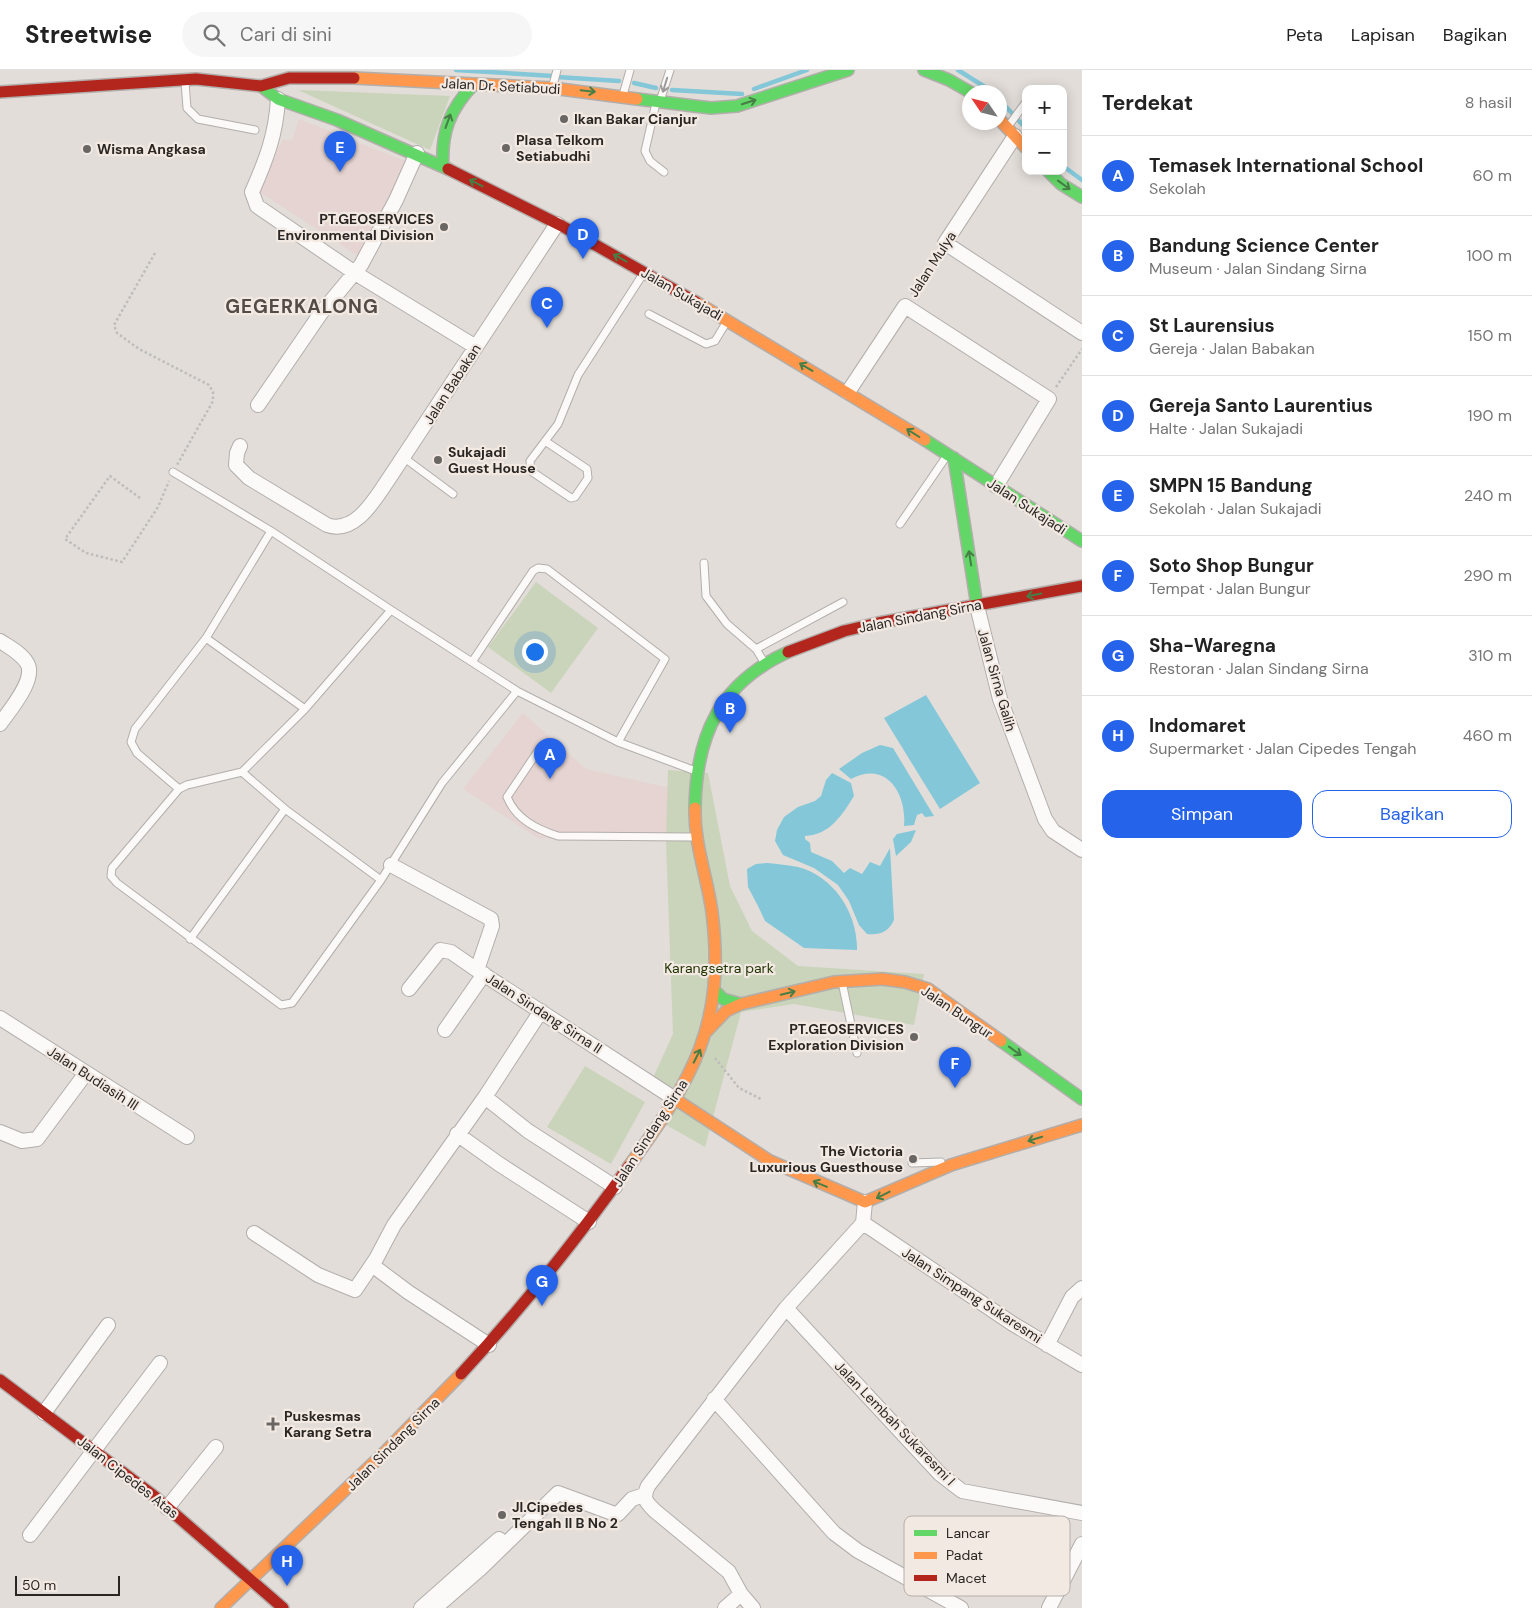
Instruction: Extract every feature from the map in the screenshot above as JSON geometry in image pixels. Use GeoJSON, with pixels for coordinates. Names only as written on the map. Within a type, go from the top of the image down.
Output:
{"type":"FeatureCollection","features":[{"type":"Feature","properties":{"kind":"main road","name":"Jalan Dr. Setiabudi"},"geometry":{"type":"LineString","coordinates":[[0,92],[190,76],[213,75],[262,82],[290,78],[318,82],[336,74],[370,74],[623,95],[711,108],[737,106],[820,75],[848,70]]}},
{"type":"Feature","properties":{"kind":"main road"},"geometry":{"type":"LineString","coordinates":[[924,70],[962,87]]}},
{"type":"Feature","properties":{"kind":"main road","name":"Jalan Sukajadi"},"geometry":{"type":"LineString","coordinates":[[262,82],[278,99],[316,108],[417,153],[557,224],[645,272],[848,392],[1082,542]]}},
{"type":"Feature","properties":{"kind":"main road"},"geometry":{"type":"LineString","coordinates":[[443,166],[441,144],[447,120],[458,99],[474,84]]}},
{"type":"Feature","properties":{"kind":"main road"},"geometry":{"type":"LineString","coordinates":[[1007,127],[1022,144]]}},
{"type":"Feature","properties":{"kind":"main road"},"geometry":{"type":"LineString","coordinates":[[1052,175],[1061,184],[1082,197]]}},
{"type":"Feature","properties":{"kind":"main road","name":"Jalan Sirna Galih"},"geometry":{"type":"LineString","coordinates":[[951,457],[977,606]]}},
{"type":"Feature","properties":{"kind":"main road","name":"Jalan Sindang Sirna"},"geometry":{"type":"LineString","coordinates":[[221,1608],[406,1433],[489,1345],[556,1267],[615,1187],[675,1099],[704,1044],[715,991],[712,912],[695,837],[696,772],[705,736],[724,701],[739,684],[766,665],[811,642],[855,628],[923,613],[977,606],[1082,586]]}},
{"type":"Feature","properties":{"kind":"main road","name":"Jalan Bungur"},"geometry":{"type":"LineString","coordinates":[[707,1031],[726,1011],[741,1004],[842,980],[911,982],[928,989],[1082,1099]]}},
{"type":"Feature","properties":{"kind":"main road"},"geometry":{"type":"LineString","coordinates":[[715,991],[723,999],[741,1004]]}},
{"type":"Feature","properties":{"kind":"main road"},"geometry":{"type":"LineString","coordinates":[[675,1099],[770,1161],[865,1202],[951,1165],[1082,1125]]}},
{"type":"Feature","properties":{"kind":"main road","name":"Jalan Cipedes Atas"},"geometry":{"type":"LineString","coordinates":[[0,1380],[95,1450],[167,1508],[252,1579],[283,1608]]}},
{"type":"Feature","properties":{"kind":"street"},"geometry":{"type":"LineString","coordinates":[[278,99],[277,122],[270,149],[252,192],[253,199],[264,210],[355,273],[476,347]]}},
{"type":"Feature","properties":{"kind":"street","name":"Jalan Mulya"},"geometry":{"type":"LineString","coordinates":[[945,243],[1005,130]]}},
{"type":"Feature","properties":{"kind":"street"},"geometry":{"type":"LineString","coordinates":[[258,404],[322,313],[355,273],[381,231],[417,153]]}},
{"type":"Feature","properties":{"kind":"street","name":"Jalan Babakan"},"geometry":{"type":"LineString","coordinates":[[240,446],[235,458],[240,471],[334,528],[352,522],[369,507],[557,224]]}},
{"type":"Feature","properties":{"kind":"street"},"geometry":{"type":"LineString","coordinates":[[945,243],[1082,333]]}},
{"type":"Feature","properties":{"kind":"street"},"geometry":{"type":"LineString","coordinates":[[905,306],[1049,399],[996,486]]}},
{"type":"Feature","properties":{"kind":"street","name":"Jalan Mulya"},"geometry":{"type":"LineString","coordinates":[[848,392],[905,306]]}},
{"type":"Feature","properties":{"kind":"street","name":"Jalan Sirna Galih"},"geometry":{"type":"LineString","coordinates":[[977,606],[1000,698],[1044,820],[1053,831],[1082,850]]}},
{"type":"Feature","properties":{"kind":"street"},"geometry":{"type":"LineString","coordinates":[[0,641],[24,658],[30,673],[28,682],[0,724]]}},
{"type":"Feature","properties":{"kind":"street","name":"Jalan Sindang Sirna II"},"geometry":{"type":"LineString","coordinates":[[391,865],[490,920],[492,926],[480,972],[675,1099]]}},
{"type":"Feature","properties":{"kind":"street"},"geometry":{"type":"LineString","coordinates":[[408,988],[440,950],[451,952],[480,972],[445,1030]]}},
{"type":"Feature","properties":{"kind":"street"},"geometry":{"type":"LineString","coordinates":[[254,1233],[318,1275],[338,1281],[354,1290],[372,1265],[394,1225],[485,1097],[541,1011]]}},
{"type":"Feature","properties":{"kind":"street","name":"Jalan Budiasih III"},"geometry":{"type":"LineString","coordinates":[[0,1018],[187,1137]]}},
{"type":"Feature","properties":{"kind":"street"},"geometry":{"type":"LineString","coordinates":[[0,1132],[22,1141],[37,1138],[86,1073]]}},
{"type":"Feature","properties":{"kind":"street"},"geometry":{"type":"LineString","coordinates":[[485,1097],[528,1131],[615,1187]]}},
{"type":"Feature","properties":{"kind":"street"},"geometry":{"type":"LineString","coordinates":[[457,1134],[499,1164],[589,1222]]}},
{"type":"Feature","properties":{"kind":"street"},"geometry":{"type":"LineString","coordinates":[[753,1608],[741,1594],[729,1572],[645,1502],[644,1495],[648,1486],[714,1399],[786,1308],[864,1222],[865,1202]]}},
{"type":"Feature","properties":{"kind":"street","name":"Jalan Simpang Sukaresmi"},"geometry":{"type":"LineString","coordinates":[[864,1222],[1013,1324],[1082,1365]]}},
{"type":"Feature","properties":{"kind":"street"},"geometry":{"type":"LineString","coordinates":[[372,1265],[489,1345]]}},
{"type":"Feature","properties":{"kind":"street"},"geometry":{"type":"LineString","coordinates":[[1047,1344],[1072,1298],[1082,1288]]}},
{"type":"Feature","properties":{"kind":"street","name":"Jalan Lembah Sukaresmi I"},"geometry":{"type":"LineString","coordinates":[[786,1308],[940,1474],[955,1487],[973,1493],[1082,1513]]}},
{"type":"Feature","properties":{"kind":"street"},"geometry":{"type":"LineString","coordinates":[[44,1412],[108,1325]]}},
{"type":"Feature","properties":{"kind":"street"},"geometry":{"type":"LineString","coordinates":[[30,1535],[160,1362]]}},
{"type":"Feature","properties":{"kind":"street"},"geometry":{"type":"LineString","coordinates":[[714,1399],[834,1533],[858,1551],[904,1576]]}},
{"type":"Feature","properties":{"kind":"street"},"geometry":{"type":"LineString","coordinates":[[167,1508],[216,1447]]}},
{"type":"Feature","properties":{"kind":"street"},"geometry":{"type":"LineString","coordinates":[[421,1608],[510,1529],[549,1498],[560,1493],[618,1514],[632,1499],[644,1495]]}},
{"type":"Feature","properties":{"kind":"street"},"geometry":{"type":"LineString","coordinates":[[435,1608],[480,1569],[549,1498]]}},
{"type":"Feature","properties":{"kind":"street"},"geometry":{"type":"LineString","coordinates":[[1070,1567],[1082,1544]]}},
{"type":"Feature","properties":{"kind":"street"},"geometry":{"type":"LineString","coordinates":[[725,1608],[741,1594]]}},
{"type":"Feature","properties":{"kind":"street"},"geometry":{"type":"LineString","coordinates":[[939,1596],[961,1608]]}},
{"type":"Feature","properties":{"kind":"street"},"geometry":{"type":"LineString","coordinates":[[1049,1608],[1055,1596]]}},
{"type":"Feature","properties":{"kind":"lane"},"geometry":{"type":"LineString","coordinates":[[552,88],[557,70]]}},
{"type":"Feature","properties":{"kind":"lane"},"geometry":{"type":"LineString","coordinates":[[623,95],[630,70]]}},
{"type":"Feature","properties":{"kind":"lane"},"geometry":{"type":"LineString","coordinates":[[664,172],[650,161],[645,151],[670,70]]}},
{"type":"Feature","properties":{"kind":"lane"},"geometry":{"type":"LineString","coordinates":[[190,76],[187,108],[192,115],[198,119],[255,130]]}},
{"type":"Feature","properties":{"kind":"lane"},"geometry":{"type":"LineString","coordinates":[[1007,127],[1022,107]]}},
{"type":"Feature","properties":{"kind":"lane"},"geometry":{"type":"LineString","coordinates":[[545,441],[587,469],[588,478],[575,497],[571,498],[531,471],[530,462],[545,441],[558,424],[578,376],[645,272]]}},
{"type":"Feature","properties":{"kind":"lane"},"geometry":{"type":"LineString","coordinates":[[650,314],[709,344],[715,341],[727,320]]}},
{"type":"Feature","properties":{"kind":"lane"},"geometry":{"type":"LineString","coordinates":[[403,457],[453,494]]}},
{"type":"Feature","properties":{"kind":"lane"},"geometry":{"type":"LineString","coordinates":[[900,524],[951,457]]}},
{"type":"Feature","properties":{"kind":"lane"},"geometry":{"type":"LineString","coordinates":[[173,472],[271,531],[517,690],[618,742],[684,765],[696,772]]}},
{"type":"Feature","properties":{"kind":"lane"},"geometry":{"type":"LineString","coordinates":[[1068,532],[1082,529]]}},
{"type":"Feature","properties":{"kind":"lane"},"geometry":{"type":"LineString","coordinates":[[179,789],[137,753],[131,742],[135,729],[206,638],[271,531]]}},
{"type":"Feature","properties":{"kind":"lane"},"geometry":{"type":"LineString","coordinates":[[704,563],[706,596],[727,624],[756,649],[766,665]]}},
{"type":"Feature","properties":{"kind":"lane"},"geometry":{"type":"LineString","coordinates":[[472,662],[533,571],[538,568],[547,569],[665,659],[618,742]]}},
{"type":"Feature","properties":{"kind":"lane"},"geometry":{"type":"LineString","coordinates":[[756,649],[843,602]]}},
{"type":"Feature","properties":{"kind":"lane"},"geometry":{"type":"LineString","coordinates":[[391,610],[304,709],[242,772],[187,785],[179,789],[112,868],[111,876],[117,884],[281,1004],[287,1005],[292,1003],[381,880],[442,783],[517,690]]}},
{"type":"Feature","properties":{"kind":"lane"},"geometry":{"type":"LineString","coordinates":[[206,638],[304,709]]}},
{"type":"Feature","properties":{"kind":"lane"},"geometry":{"type":"LineString","coordinates":[[540,748],[507,797],[512,810],[537,829],[558,836],[695,837]]}},
{"type":"Feature","properties":{"kind":"lane"},"geometry":{"type":"LineString","coordinates":[[242,772],[285,809],[381,880]]}},
{"type":"Feature","properties":{"kind":"lane"},"geometry":{"type":"LineString","coordinates":[[190,939],[285,809]]}},
{"type":"Feature","properties":{"kind":"lane"},"geometry":{"type":"LineString","coordinates":[[842,980],[858,1053]]}},
{"type":"Feature","properties":{"kind":"lane"},"geometry":{"type":"LineString","coordinates":[[912,1163],[941,1162],[951,1165]]}},
{"type":"Feature","properties":{"kind":"path","name":"Jalan Mulya"},"geometry":{"type":"LineString","coordinates":[[905,306],[945,243]]}},
{"type":"Feature","properties":{"kind":"path"},"geometry":{"type":"LineString","coordinates":[[140,498],[110,476],[65,540],[86,553],[122,562],[158,507],[173,472],[213,401],[214,392],[208,385],[139,349],[117,334],[114,325],[117,318],[154,253]]}},
{"type":"Feature","properties":{"kind":"path"},"geometry":{"type":"LineString","coordinates":[[1049,399],[1082,349]]}},
{"type":"Feature","properties":{"kind":"path"},"geometry":{"type":"LineString","coordinates":[[704,1044],[739,1088],[761,1099]]}},
{"type":"Feature","properties":{"kind":"shaded area"},"geometry":{"type":"Polygon","coordinates":[[[299,119],[410,163],[363,259],[258,191],[283,139],[292,141],[299,119]]]}},
{"type":"Feature","properties":{"kind":"shaded area"},"geometry":{"type":"Polygon","coordinates":[[[523,713],[586,769],[670,788],[666,842],[538,838],[463,789],[523,713]]]}},
{"type":"Feature","properties":{"kind":"green space"},"geometry":{"type":"Polygon","coordinates":[[[298,90],[450,96],[430,150],[298,90]]]}},
{"type":"Feature","properties":{"kind":"green space"},"geometry":{"type":"Polygon","coordinates":[[[536,582],[598,628],[551,693],[488,647],[536,582]]]}},
{"type":"Feature","properties":{"kind":"green space","name":"Karangsetra park"},"geometry":{"type":"Polygon","coordinates":[[[668,770],[708,773],[730,886],[752,931],[798,966],[924,974],[914,1025],[794,1004],[741,1012],[705,1147],[661,1122],[677,1096],[652,1080],[673,1034],[666,842],[668,770]]]}},
{"type":"Feature","properties":{"kind":"green space"},"geometry":{"type":"Polygon","coordinates":[[[585,1066],[645,1102],[611,1164],[547,1127],[585,1066]]]}},
{"type":"Feature","properties":{"kind":"water"},"geometry":{"type":"Polygon","coordinates":[[[926,695],[980,783],[940,809],[884,718],[926,695]]]}},
{"type":"Feature","properties":{"kind":"water"},"geometry":{"type":"Polygon","coordinates":[[[880,745],[893,748],[934,816],[925,817],[922,813],[917,815],[914,825],[904,826],[902,802],[892,783],[884,777],[874,774],[863,774],[851,779],[839,769],[862,753],[880,745]]]}},
{"type":"Feature","properties":{"kind":"water"},"geometry":{"type":"Polygon","coordinates":[[[832,773],[851,783],[854,796],[834,823],[822,832],[805,836],[805,839],[810,843],[811,852],[832,861],[844,873],[850,868],[862,874],[870,862],[880,866],[890,848],[894,920],[887,930],[880,933],[867,934],[859,925],[849,901],[838,885],[814,868],[783,855],[775,841],[777,830],[784,817],[798,807],[815,801],[821,796],[826,780],[832,773]]]}},
{"type":"Feature","properties":{"kind":"water"},"geometry":{"type":"Polygon","coordinates":[[[916,830],[911,842],[896,856],[893,839],[897,834],[916,830]]]}},
{"type":"Feature","properties":{"kind":"water"},"geometry":{"type":"Polygon","coordinates":[[[767,863],[798,867],[823,879],[833,888],[848,910],[856,936],[857,950],[804,948],[765,921],[748,887],[747,869],[756,864],[767,863]]]}},
{"type":"Feature","properties":{"kind":"waterway"},"geometry":{"type":"LineString","coordinates":[[456,70],[553,76]]}},
{"type":"Feature","properties":{"kind":"waterway"},"geometry":{"type":"LineString","coordinates":[[754,89],[807,70]]}},
{"type":"Feature","properties":{"kind":"waterway"},"geometry":{"type":"LineString","coordinates":[[958,70],[982,85]]}},
{"type":"Feature","properties":{"kind":"waterway"},"geometry":{"type":"LineString","coordinates":[[557,77],[619,81]]}},
{"type":"Feature","properties":{"kind":"waterway"},"geometry":{"type":"LineString","coordinates":[[634,83],[656,88]]}},
{"type":"Feature","properties":{"kind":"waterway"},"geometry":{"type":"LineString","coordinates":[[672,90],[742,94]]}},
{"type":"Feature","properties":{"kind":"waterway"},"geometry":{"type":"LineString","coordinates":[[1007,108],[1014,115]]}},
{"type":"Feature","properties":{"kind":"waterway"},"geometry":{"type":"LineString","coordinates":[[1016,118],[1022,124]]}},
{"type":"Feature","properties":{"kind":"waterway"},"geometry":{"type":"LineString","coordinates":[[1067,169],[1082,180]]}},
{"type":"Feature","properties":{"kind":"traffic: fast"},"geometry":{"type":"LineString","coordinates":[[637,99],[711,108],[737,106],[848,70]]}},
{"type":"Feature","properties":{"kind":"traffic: fast"},"geometry":{"type":"LineString","coordinates":[[924,70],[962,87]]}},
{"type":"Feature","properties":{"kind":"traffic: fast"},"geometry":{"type":"LineString","coordinates":[[443,166],[444,142],[449,122],[453,112],[474,84]]}},
{"type":"Feature","properties":{"kind":"traffic: fast"},"geometry":{"type":"LineString","coordinates":[[261,86],[278,99],[337,120],[448,169]]}},
{"type":"Feature","properties":{"kind":"traffic: fast"},"geometry":{"type":"LineString","coordinates":[[1052,175],[1061,184],[1082,197]]}},
{"type":"Feature","properties":{"kind":"traffic: fast"},"geometry":{"type":"LineString","coordinates":[[925,440],[1082,541]]}},
{"type":"Feature","properties":{"kind":"traffic: fast"},"geometry":{"type":"LineString","coordinates":[[954,458],[977,606]]}},
{"type":"Feature","properties":{"kind":"traffic: fast"},"geometry":{"type":"LineString","coordinates":[[695,808],[696,782],[700,757],[716,714],[745,679],[788,652]]}},
{"type":"Feature","properties":{"kind":"traffic: fast"},"geometry":{"type":"LineString","coordinates":[[715,991],[723,999],[741,1004]]}},
{"type":"Feature","properties":{"kind":"traffic: fast"},"geometry":{"type":"LineString","coordinates":[[1001,1041],[1082,1099]]}},
{"type":"Feature","properties":{"kind":"traffic: slow"},"geometry":{"type":"LineString","coordinates":[[354,78],[552,88],[637,99]]}},
{"type":"Feature","properties":{"kind":"traffic: slow"},"geometry":{"type":"LineString","coordinates":[[1007,128],[1022,144]]}},
{"type":"Feature","properties":{"kind":"traffic: slow"},"geometry":{"type":"LineString","coordinates":[[696,302],[925,440]]}},
{"type":"Feature","properties":{"kind":"traffic: slow"},"geometry":{"type":"LineString","coordinates":[[629,1166],[671,1105],[687,1077],[700,1048],[709,1019],[714,987],[715,952],[712,912],[699,847],[695,808]]}},
{"type":"Feature","properties":{"kind":"traffic: slow"},"geometry":{"type":"LineString","coordinates":[[707,1031],[726,1011],[741,1004],[834,982],[882,979],[905,982],[928,989],[1001,1041]]}},
{"type":"Feature","properties":{"kind":"traffic: slow"},"geometry":{"type":"LineString","coordinates":[[675,1099],[770,1161],[865,1202],[951,1165],[1082,1125]]}},
{"type":"Feature","properties":{"kind":"traffic: slow"},"geometry":{"type":"LineString","coordinates":[[221,1608],[387,1450],[461,1374]]}},
{"type":"Feature","properties":{"kind":"traffic: jam"},"geometry":{"type":"LineString","coordinates":[[0,92],[196,79],[261,86],[289,78],[354,78]]}},
{"type":"Feature","properties":{"kind":"traffic: jam"},"geometry":{"type":"LineString","coordinates":[[448,169],[562,226],[696,302]]}},
{"type":"Feature","properties":{"kind":"traffic: jam"},"geometry":{"type":"LineString","coordinates":[[788,652],[844,631],[878,623],[1082,586]]}},
{"type":"Feature","properties":{"kind":"traffic: jam"},"geometry":{"type":"LineString","coordinates":[[461,1374],[548,1273],[629,1166]]}},
{"type":"Feature","properties":{"kind":"traffic: jam"},"geometry":{"type":"LineString","coordinates":[[0,1380],[154,1496],[283,1608]]}},
{"type":"Feature","properties":{"kind":"place","name":"Ikan Bakar Cianjur"},"geometry":{"type":"Point","coordinates":[564,119]}},
{"type":"Feature","properties":{"kind":"place","name":"Plasa Telkom Setiabudhi"},"geometry":{"type":"Point","coordinates":[506,148]}},
{"type":"Feature","properties":{"kind":"place","name":"Wisma Angkasa"},"geometry":{"type":"Point","coordinates":[87,149]}},
{"type":"Feature","properties":{"kind":"place","name":"SMPN 15 Bandung"},"geometry":{"type":"Point","coordinates":[340,172]}},
{"type":"Feature","properties":{"kind":"place","name":"PT.GEOSERVICES Environmental Division"},"geometry":{"type":"Point","coordinates":[444,227]}},
{"type":"Feature","properties":{"kind":"place","name":"Gereja Santo Laurentius"},"geometry":{"type":"Point","coordinates":[583,259]}},
{"type":"Feature","properties":{"kind":"place","name":"St Laurensius"},"geometry":{"type":"Point","coordinates":[547,328]}},
{"type":"Feature","properties":{"kind":"place","name":"Sukajadi Guest House"},"geometry":{"type":"Point","coordinates":[438,460]}},
{"type":"Feature","properties":{"kind":"place","name":"Bandung Science Center"},"geometry":{"type":"Point","coordinates":[730,733]}},
{"type":"Feature","properties":{"kind":"place","name":"Temasek International School"},"geometry":{"type":"Point","coordinates":[550,779]}},
{"type":"Feature","properties":{"kind":"place","name":"PT.GEOSERVICES Exploration Division"},"geometry":{"type":"Point","coordinates":[914,1037]}},
{"type":"Feature","properties":{"kind":"place","name":"Soto Shop Bungur"},"geometry":{"type":"Point","coordinates":[955,1088]}},
{"type":"Feature","properties":{"kind":"place","name":"The Victoria Luxurious Guesthouse"},"geometry":{"type":"Point","coordinates":[913,1159]}},
{"type":"Feature","properties":{"kind":"place","name":"Sha-Waregna"},"geometry":{"type":"Point","coordinates":[542,1306]}},
{"type":"Feature","properties":{"kind":"place","name":"Puskesmas Karang Setra"},"geometry":{"type":"Point","coordinates":[273,1424]}},
{"type":"Feature","properties":{"kind":"place","name":"Jl.Cipedes Tengah II B No 2"},"geometry":{"type":"Point","coordinates":[502,1515]}},
{"type":"Feature","properties":{"kind":"place","name":"Indomaret"},"geometry":{"type":"Point","coordinates":[287,1586]}},
{"type":"Feature","properties":{"kind":"district","name":"GEGERKALONG"},"geometry":{"type":"Point","coordinates":[302,306]}}]}
